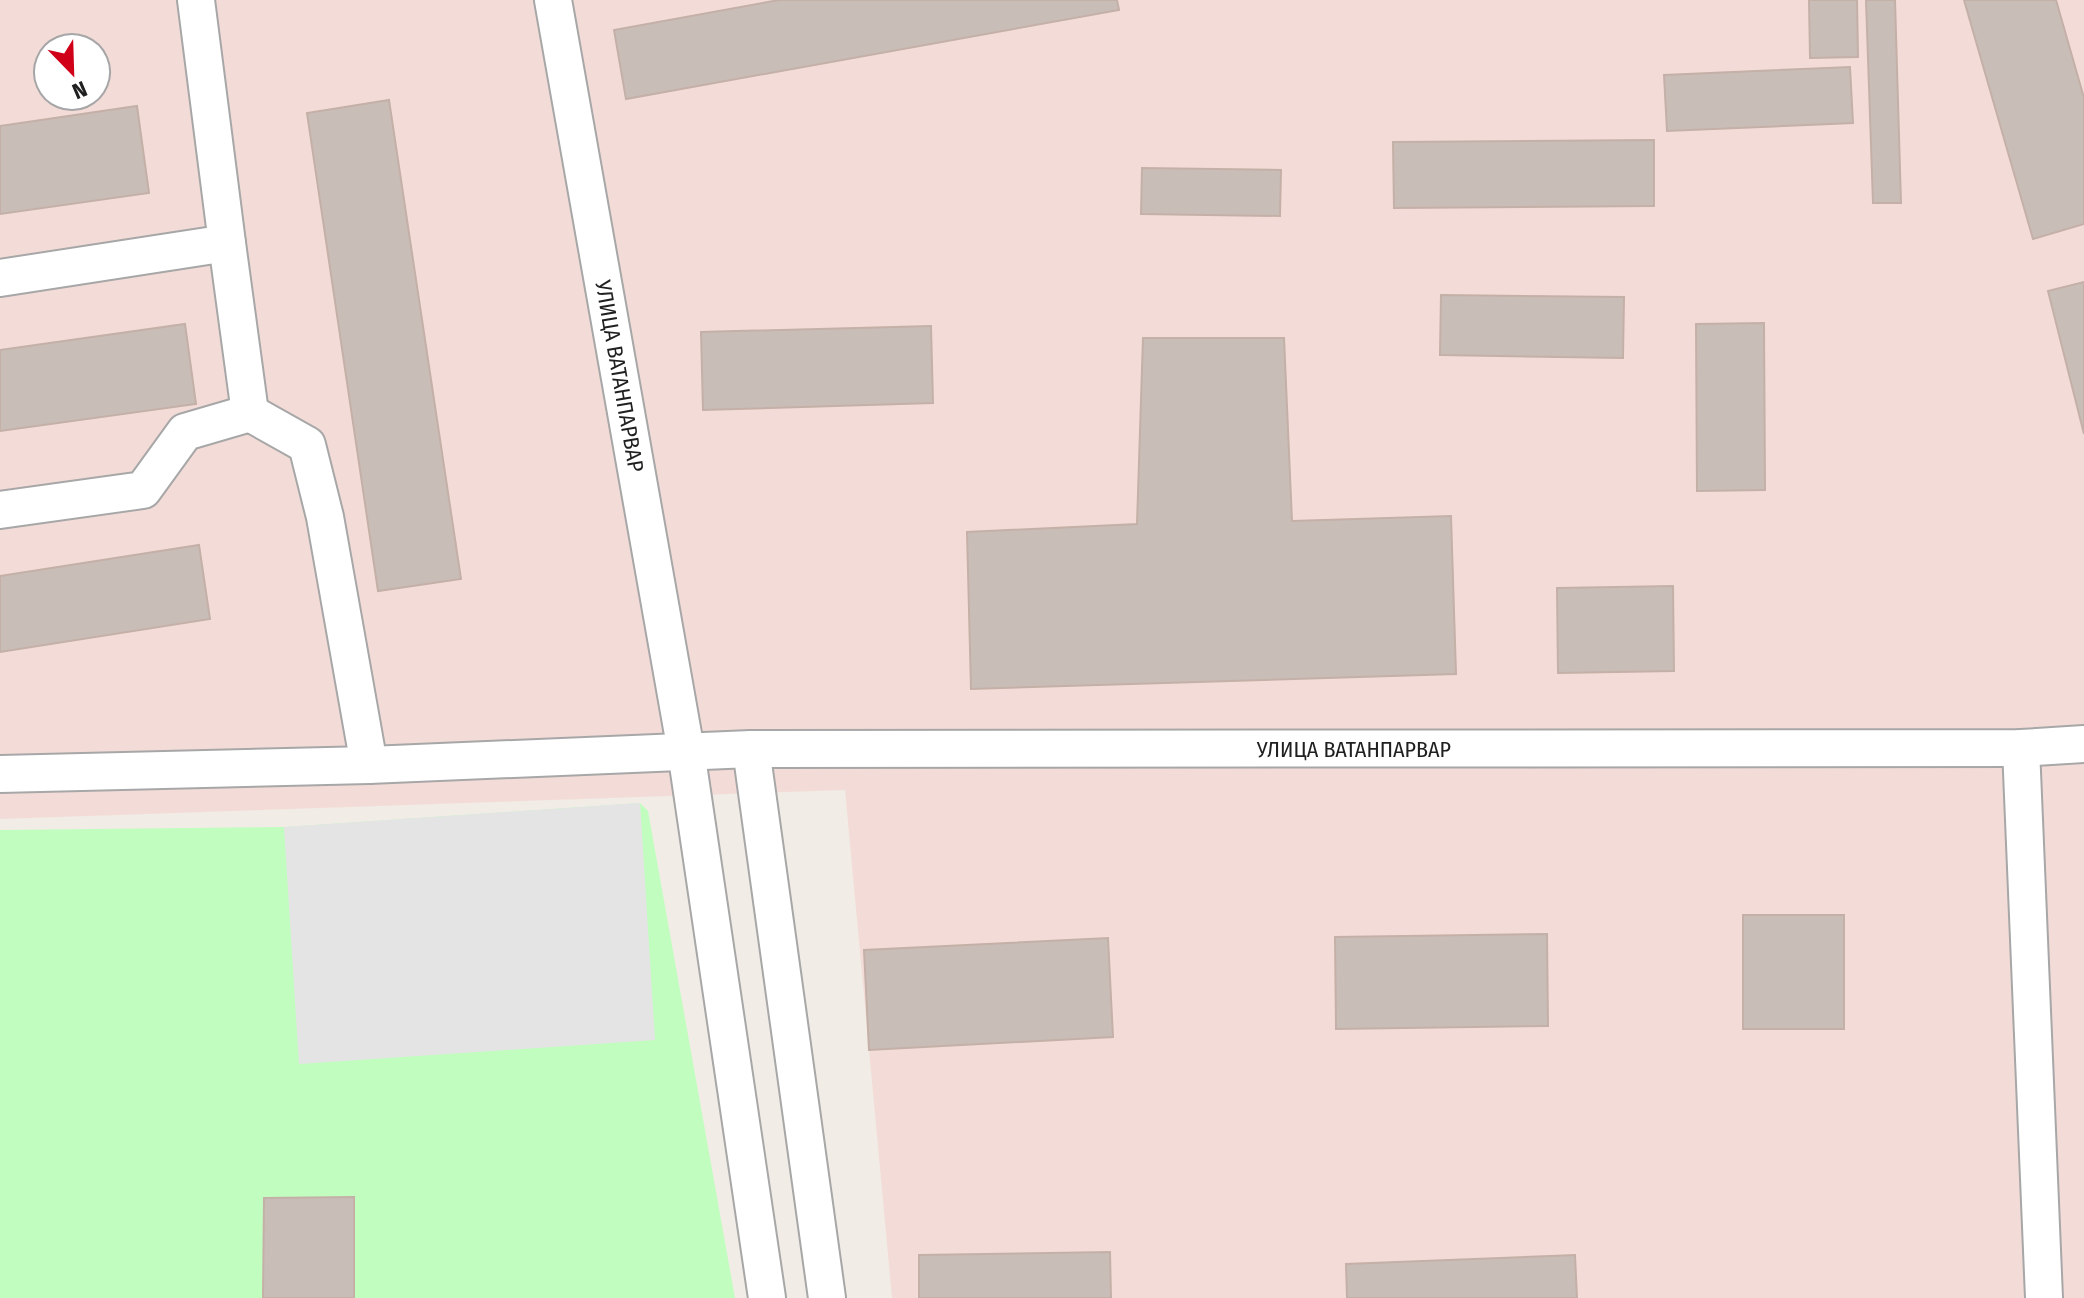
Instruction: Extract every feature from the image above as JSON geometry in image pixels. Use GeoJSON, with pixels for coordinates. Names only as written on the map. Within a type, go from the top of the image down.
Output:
{"type":"FeatureCollection","features":[{"type":"Feature","properties":{"kind":"street"},"geometry":{"type":"LineString","coordinates":[[196,0],[250,413]]}},
{"type":"Feature","properties":{"kind":"street","name":"УЛИЦА ВАТАНПАРВАР"},"geometry":{"type":"LineString","coordinates":[[553,0],[686,751]]}},
{"type":"Feature","properties":{"kind":"street"},"geometry":{"type":"LineString","coordinates":[[0,278],[227,243]]}},
{"type":"Feature","properties":{"kind":"street"},"geometry":{"type":"LineString","coordinates":[[0,510],[143,490],[185,432],[250,413],[307,445],[325,517],[369,765]]}},
{"type":"Feature","properties":{"kind":"street","name":"УЛИЦА ВАТАНПАРВАР"},"geometry":{"type":"LineString","coordinates":[[0,774],[369,765],[751,749],[2021,748],[2084,744]]}},
{"type":"Feature","properties":{"kind":"street"},"geometry":{"type":"LineString","coordinates":[[2021,748],[2044,1298]]}},
{"type":"Feature","properties":{"kind":"street"},"geometry":{"type":"LineString","coordinates":[[751,749],[827,1298]]}},
{"type":"Feature","properties":{"kind":"street"},"geometry":{"type":"LineString","coordinates":[[686,751],[767,1298]]}},
{"type":"Feature","properties":{"kind":"shaded area"},"geometry":{"type":"Polygon","coordinates":[[[0,0],[2084,0],[2084,1298],[892,1298],[845,790],[0,819],[0,0]]]}},
{"type":"Feature","properties":{"kind":"shaded area"},"geometry":{"type":"Polygon","coordinates":[[[640,803],[655,1040],[299,1064],[284,827],[640,803]]]}},
{"type":"Feature","properties":{"kind":"green space"},"geometry":{"type":"Polygon","coordinates":[[[640,803],[648,811],[735,1298],[0,1298],[0,830],[284,827],[640,803]]]}},
{"type":"Feature","properties":{"kind":"building"},"geometry":{"type":"Polygon","coordinates":[[[779,0],[1117,0],[1119,10],[626,99],[614,30],[779,0]]]}},
{"type":"Feature","properties":{"kind":"building"},"geometry":{"type":"Polygon","coordinates":[[[1809,0],[1857,0],[1858,57],[1810,58],[1809,0]]]}},
{"type":"Feature","properties":{"kind":"building"},"geometry":{"type":"Polygon","coordinates":[[[1866,0],[1895,0],[1901,203],[1873,203],[1866,0]]]}},
{"type":"Feature","properties":{"kind":"building"},"geometry":{"type":"Polygon","coordinates":[[[1964,0],[2056,0],[2084,98],[2084,224],[2033,239],[1964,0]]]}},
{"type":"Feature","properties":{"kind":"building"},"geometry":{"type":"Polygon","coordinates":[[[1850,67],[1853,123],[1667,131],[1664,75],[1850,67]]]}},
{"type":"Feature","properties":{"kind":"building"},"geometry":{"type":"Polygon","coordinates":[[[389,100],[461,579],[378,591],[307,113],[389,100]]]}},
{"type":"Feature","properties":{"kind":"building"},"geometry":{"type":"Polygon","coordinates":[[[137,106],[149,193],[0,214],[0,126],[137,106]]]}},
{"type":"Feature","properties":{"kind":"building"},"geometry":{"type":"Polygon","coordinates":[[[1654,140],[1654,206],[1394,208],[1393,142],[1654,140]]]}},
{"type":"Feature","properties":{"kind":"building"},"geometry":{"type":"Polygon","coordinates":[[[1142,168],[1281,170],[1280,216],[1141,214],[1142,168]]]}},
{"type":"Feature","properties":{"kind":"building"},"geometry":{"type":"Polygon","coordinates":[[[2084,282],[2084,434],[2048,291],[2084,282]]]}},
{"type":"Feature","properties":{"kind":"building"},"geometry":{"type":"Polygon","coordinates":[[[1441,295],[1624,297],[1623,358],[1440,355],[1441,295]]]}},
{"type":"Feature","properties":{"kind":"building"},"geometry":{"type":"Polygon","coordinates":[[[1764,323],[1765,490],[1697,491],[1696,324],[1764,323]]]}},
{"type":"Feature","properties":{"kind":"building"},"geometry":{"type":"Polygon","coordinates":[[[185,324],[196,404],[0,431],[0,350],[185,324]]]}},
{"type":"Feature","properties":{"kind":"building"},"geometry":{"type":"Polygon","coordinates":[[[931,326],[933,403],[703,410],[701,332],[931,326]]]}},
{"type":"Feature","properties":{"kind":"building"},"geometry":{"type":"Polygon","coordinates":[[[1143,338],[1284,338],[1292,521],[1451,516],[1456,674],[971,689],[967,532],[1137,524],[1143,338]]]}},
{"type":"Feature","properties":{"kind":"building"},"geometry":{"type":"Polygon","coordinates":[[[199,545],[210,619],[0,652],[0,576],[199,545]]]}},
{"type":"Feature","properties":{"kind":"building"},"geometry":{"type":"Polygon","coordinates":[[[1673,586],[1674,671],[1558,673],[1557,588],[1673,586]]]}},
{"type":"Feature","properties":{"kind":"building"},"geometry":{"type":"Polygon","coordinates":[[[1743,915],[1844,915],[1844,1029],[1743,1029],[1743,915]]]}},
{"type":"Feature","properties":{"kind":"building"},"geometry":{"type":"Polygon","coordinates":[[[1547,934],[1548,1026],[1336,1029],[1335,937],[1547,934]]]}},
{"type":"Feature","properties":{"kind":"building"},"geometry":{"type":"Polygon","coordinates":[[[1108,938],[1113,1037],[869,1050],[864,950],[1108,938]]]}},
{"type":"Feature","properties":{"kind":"building"},"geometry":{"type":"Polygon","coordinates":[[[354,1197],[354,1298],[263,1298],[264,1198],[354,1197]]]}},
{"type":"Feature","properties":{"kind":"building"},"geometry":{"type":"Polygon","coordinates":[[[1110,1252],[1111,1298],[919,1298],[919,1255],[1110,1252]]]}},
{"type":"Feature","properties":{"kind":"building"},"geometry":{"type":"Polygon","coordinates":[[[1575,1255],[1577,1298],[1347,1298],[1346,1264],[1575,1255]]]}}]}
